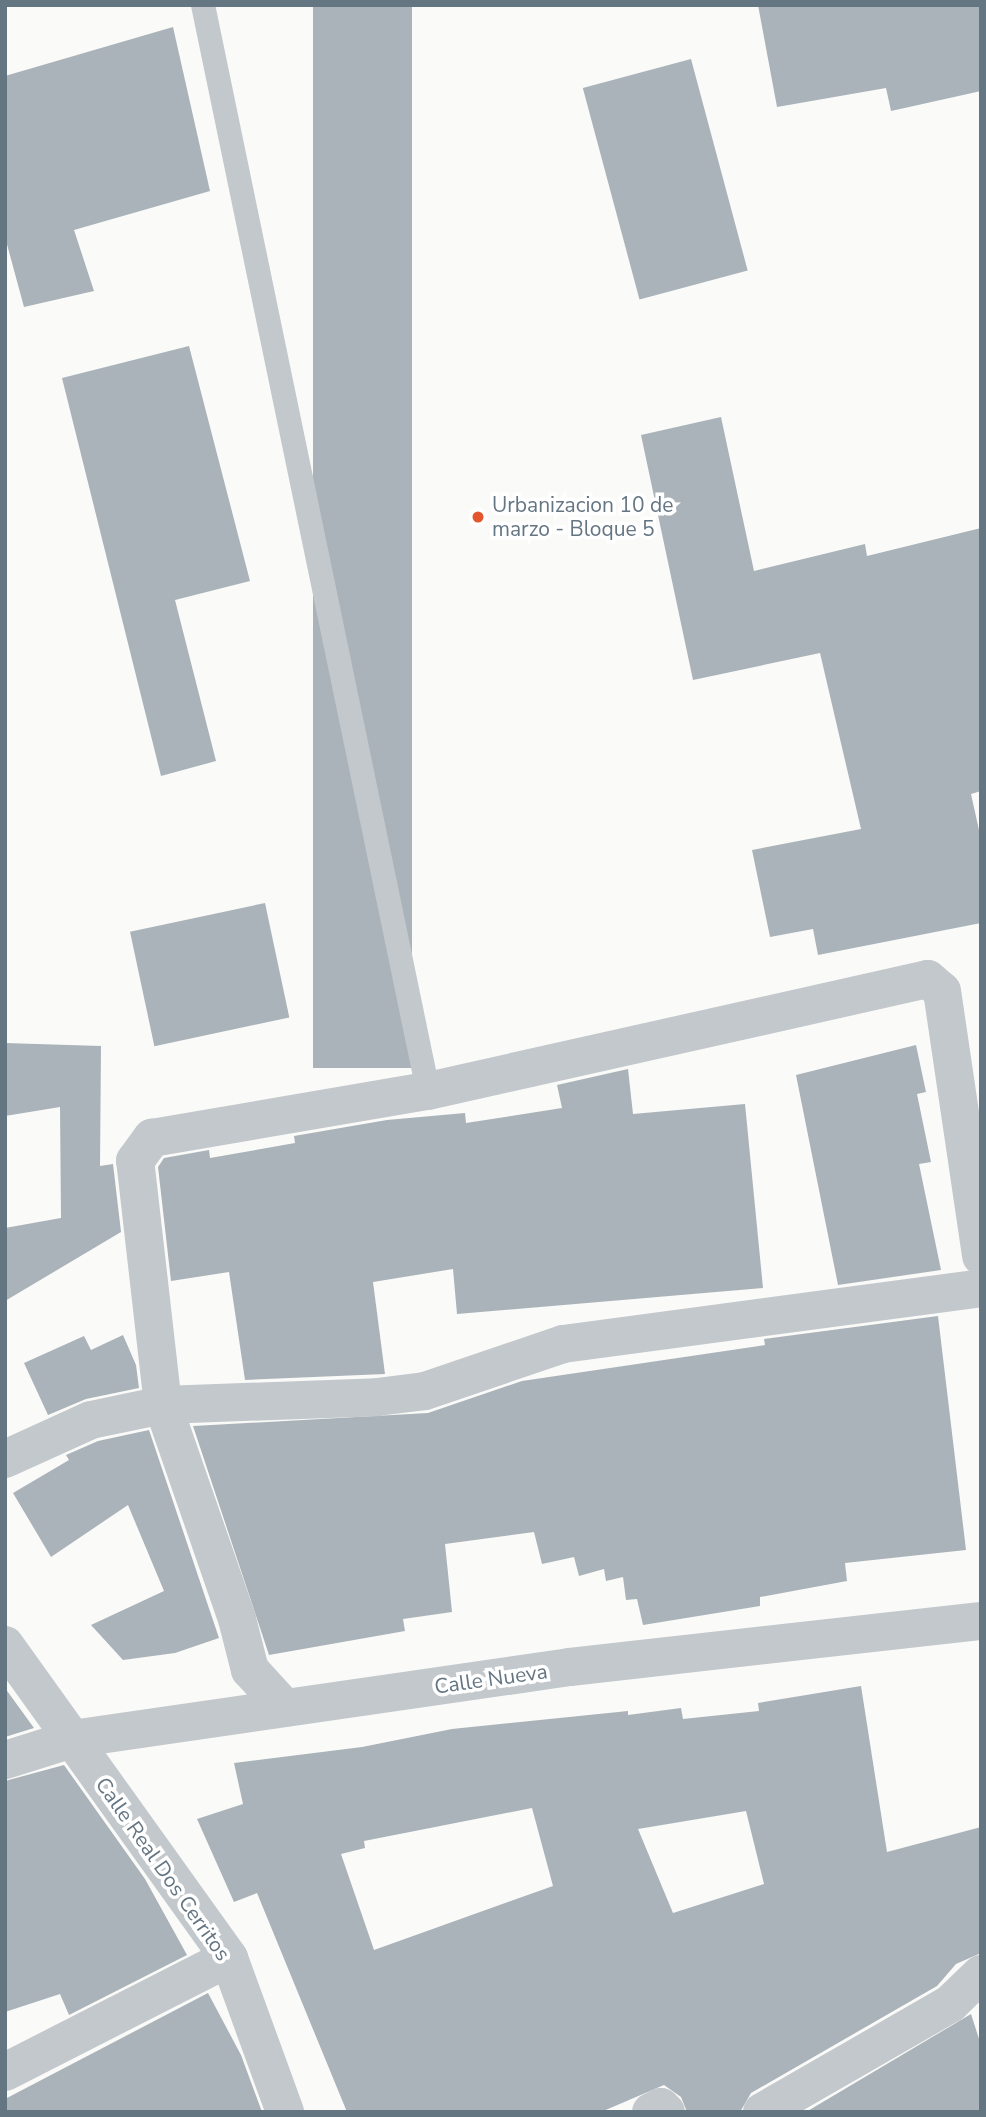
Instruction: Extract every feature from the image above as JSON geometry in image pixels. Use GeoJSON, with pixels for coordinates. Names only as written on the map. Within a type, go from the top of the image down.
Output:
{"type":"FeatureCollection","features":[{"type":"Feature","properties":{"kind":"street"},"geometry":{"type":"LineString","coordinates":[[285,1708],[250,1670],[237,1619],[163,1405],[135,1161],[152,1138],[428,1091],[928,979],[942,991],[981,1256]]}},
{"type":"Feature","properties":{"kind":"street"},"geometry":{"type":"LineString","coordinates":[[5,1459],[91,1420],[163,1405],[377,1397],[425,1391],[563,1344],[981,1288]]}},
{"type":"Feature","properties":{"kind":"street","name":"Calle Nueva"},"geometry":{"type":"LineString","coordinates":[[5,1760],[72,1739],[570,1667],[981,1621]]}},
{"type":"Feature","properties":{"kind":"street","name":"Calle Real Dos Cerritos"},"geometry":{"type":"LineString","coordinates":[[5,1645],[229,1958],[285,2112]]}},
{"type":"Feature","properties":{"kind":"street"},"geometry":{"type":"LineString","coordinates":[[5,2072],[229,1958]]}},
{"type":"Feature","properties":{"kind":"street"},"geometry":{"type":"LineString","coordinates":[[762,2112],[950,2004],[981,1974]]}},
{"type":"Feature","properties":{"kind":"street"},"geometry":{"type":"LineString","coordinates":[[651,2112],[661,2107],[666,2112]]}},
{"type":"Feature","properties":{"kind":"lane"},"geometry":{"type":"LineString","coordinates":[[203,5],[428,1091]]}},
{"type":"Feature","properties":{"kind":"building"},"geometry":{"type":"Polygon","coordinates":[[[313,5],[412,5],[412,1068],[313,1068],[313,5]]]}},
{"type":"Feature","properties":{"kind":"building"},"geometry":{"type":"Polygon","coordinates":[[[758,5],[981,5],[981,91],[891,111],[886,88],[777,107],[758,5]]]}},
{"type":"Feature","properties":{"kind":"building"},"geometry":{"type":"Polygon","coordinates":[[[173,27],[210,191],[74,230],[94,291],[24,307],[5,237],[5,76],[173,27]]]}},
{"type":"Feature","properties":{"kind":"building"},"geometry":{"type":"Polygon","coordinates":[[[691,59],[748,271],[639,300],[583,88],[691,59]]]}},
{"type":"Feature","properties":{"kind":"building"},"geometry":{"type":"Polygon","coordinates":[[[189,346],[250,581],[175,600],[216,761],[161,776],[62,378],[189,346]]]}},
{"type":"Feature","properties":{"kind":"building"},"geometry":{"type":"Polygon","coordinates":[[[721,417],[754,571],[865,544],[867,556],[981,528],[981,791],[971,794],[981,839],[981,923],[818,955],[813,929],[770,937],[752,850],[861,829],[820,653],[693,680],[641,435],[721,417]]]}},
{"type":"Feature","properties":{"kind":"building"},"geometry":{"type":"Polygon","coordinates":[[[265,903],[289,1017],[154,1046],[130,932],[265,903]]]}},
{"type":"Feature","properties":{"kind":"building"},"geometry":{"type":"Polygon","coordinates":[[[5,1043],[101,1046],[100,1166],[113,1164],[121,1232],[5,1301],[5,1228],[61,1218],[60,1107],[5,1116],[5,1043]]]}},
{"type":"Feature","properties":{"kind":"building"},"geometry":{"type":"Polygon","coordinates":[[[916,1045],[926,1092],[917,1094],[931,1162],[919,1164],[941,1270],[838,1285],[796,1075],[916,1045]]]}},
{"type":"Feature","properties":{"kind":"building"},"geometry":{"type":"Polygon","coordinates":[[[628,1069],[633,1114],[745,1104],[763,1288],[457,1314],[453,1269],[373,1282],[385,1374],[245,1380],[229,1272],[171,1281],[158,1167],[164,1158],[209,1150],[210,1158],[295,1143],[294,1136],[387,1120],[465,1113],[466,1123],[562,1108],[557,1085],[628,1069]]]}},
{"type":"Feature","properties":{"kind":"building"},"geometry":{"type":"Polygon","coordinates":[[[938,1316],[966,1550],[845,1563],[847,1581],[760,1597],[760,1606],[643,1625],[637,1599],[626,1600],[623,1577],[606,1581],[604,1569],[579,1576],[574,1557],[542,1564],[534,1532],[445,1544],[452,1612],[403,1619],[405,1631],[269,1655],[193,1426],[428,1413],[522,1381],[765,1345],[764,1339],[938,1316]]]}},
{"type":"Feature","properties":{"kind":"building"},"geometry":{"type":"Polygon","coordinates":[[[123,1335],[136,1365],[139,1388],[86,1399],[48,1415],[24,1363],[84,1336],[91,1350],[123,1335]]]}},
{"type":"Feature","properties":{"kind":"building"},"geometry":{"type":"Polygon","coordinates":[[[149,1430],[219,1638],[175,1653],[123,1660],[91,1625],[164,1591],[128,1505],[51,1557],[13,1493],[69,1460],[66,1455],[98,1441],[149,1430]]]}},
{"type":"Feature","properties":{"kind":"building"},"geometry":{"type":"Polygon","coordinates":[[[861,1686],[887,1852],[981,1827],[981,1953],[956,1964],[937,1986],[751,2093],[740,2112],[687,2112],[681,2097],[664,2085],[601,2112],[347,2112],[257,1893],[234,1902],[197,1819],[243,1804],[234,1763],[362,1747],[452,1729],[628,1711],[628,1715],[681,1708],[683,1719],[759,1711],[758,1703],[861,1686]],[[532,1808],[364,1841],[365,1848],[341,1854],[374,1950],[553,1886],[532,1808]],[[746,1811],[638,1829],[673,1913],[764,1884],[746,1811]]]}},
{"type":"Feature","properties":{"kind":"building"},"geometry":{"type":"Polygon","coordinates":[[[5,1688],[34,1728],[5,1737],[5,1688]]]}},
{"type":"Feature","properties":{"kind":"building"},"geometry":{"type":"Polygon","coordinates":[[[64,1765],[145,1879],[187,1955],[69,2015],[60,1994],[5,2012],[5,1781],[64,1765]]]}},
{"type":"Feature","properties":{"kind":"building"},"geometry":{"type":"Polygon","coordinates":[[[208,1993],[241,2055],[262,2112],[5,2112],[5,2099],[208,1993]]]}},
{"type":"Feature","properties":{"kind":"building"},"geometry":{"type":"Polygon","coordinates":[[[971,2014],[981,2045],[981,2112],[806,2112],[971,2014]]]}},
{"type":"Feature","properties":{"kind":"place","name":"Urbanizacion 10 de marzo - Bloque 5"},"geometry":{"type":"Point","coordinates":[478,517]}}]}
